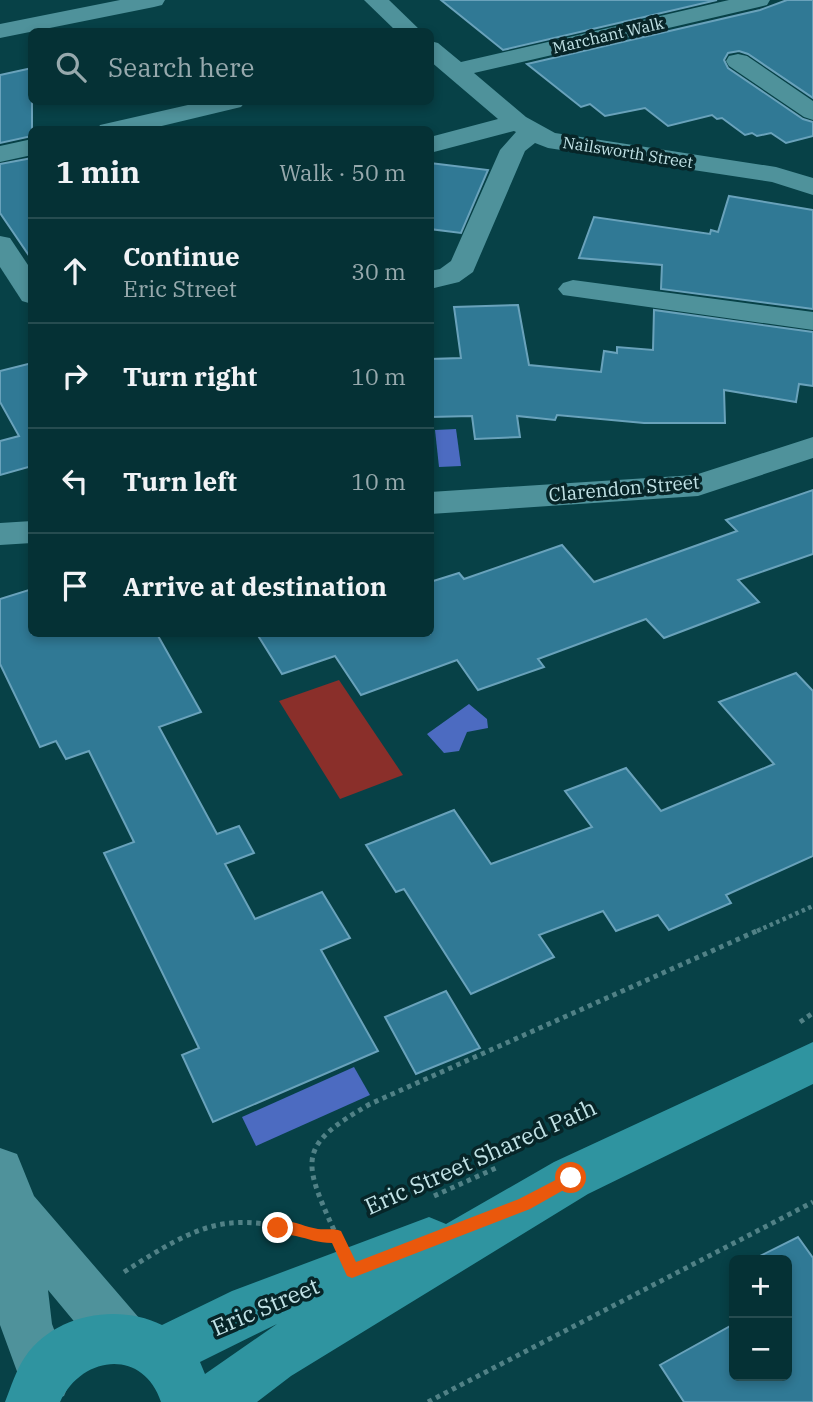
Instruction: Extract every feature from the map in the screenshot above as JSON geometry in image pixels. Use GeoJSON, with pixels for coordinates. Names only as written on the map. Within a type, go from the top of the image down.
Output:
{"type":"FeatureCollection","features":[{"type":"Feature","properties":{"kind":"main road","name":"Eric Street"},"geometry":{"type":"LineString","coordinates":[[38,1389],[61,1359],[79,1347],[100,1339],[142,1344],[250,1309],[804,1044]]}},
{"type":"Feature","properties":{"kind":"main road","name":"Eric Street"},"geometry":{"type":"LineString","coordinates":[[213,1402],[515,1184]]}},
{"type":"Feature","properties":{"kind":"main road"},"geometry":{"type":"LineString","coordinates":[[142,1344],[176,1365],[185,1382],[188,1402]]}},
{"type":"Feature","properties":{"kind":"street"},"geometry":{"type":"LineString","coordinates":[[0,31],[154,0]]}},
{"type":"Feature","properties":{"kind":"street"},"geometry":{"type":"LineString","coordinates":[[376,0],[407,28]]}},
{"type":"Feature","properties":{"kind":"street","name":"Marchant Walk"},"geometry":{"type":"LineString","coordinates":[[439,57],[759,0]]}},
{"type":"Feature","properties":{"kind":"street","name":"Nailsworth Street"},"geometry":{"type":"LineString","coordinates":[[439,57],[526,128],[566,144],[801,183]]}},
{"type":"Feature","properties":{"kind":"street"},"geometry":{"type":"LineString","coordinates":[[738,61],[813,112]]}},
{"type":"Feature","properties":{"kind":"street"},"geometry":{"type":"LineString","coordinates":[[127,126],[219,105]]}},
{"type":"Feature","properties":{"kind":"street"},"geometry":{"type":"LineString","coordinates":[[434,144],[526,128]]}},
{"type":"Feature","properties":{"kind":"street"},"geometry":{"type":"LineString","coordinates":[[434,279],[449,276],[463,266],[513,150],[526,128]]}},
{"type":"Feature","properties":{"kind":"street"},"geometry":{"type":"LineString","coordinates":[[0,154],[28,148]]}},
{"type":"Feature","properties":{"kind":"street"},"geometry":{"type":"LineString","coordinates":[[801,183],[801,165],[813,161]]}},
{"type":"Feature","properties":{"kind":"street"},"geometry":{"type":"LineString","coordinates":[[13,250],[28,286]]}},
{"type":"Feature","properties":{"kind":"street"},"geometry":{"type":"LineString","coordinates":[[573,289],[813,321]]}},
{"type":"Feature","properties":{"kind":"street","name":"Clarendon Street"},"geometry":{"type":"LineString","coordinates":[[434,503],[698,485],[813,447]]}},
{"type":"Feature","properties":{"kind":"street"},"geometry":{"type":"LineString","coordinates":[[0,534],[28,532]]}},
{"type":"Feature","properties":{"kind":"street"},"geometry":{"type":"LineString","coordinates":[[5,1208],[86,1297],[142,1344]]}},
{"type":"Feature","properties":{"kind":"street"},"geometry":{"type":"LineString","coordinates":[[5,1208],[38,1389]]}},
{"type":"Feature","properties":{"kind":"path"},"geometry":{"type":"LineString","coordinates":[[336,1236],[313,1185],[308,1162],[317,1141],[336,1122],[382,1098],[813,906]]}},
{"type":"Feature","properties":{"kind":"path"},"geometry":{"type":"LineString","coordinates":[[804,1044],[813,1013]]}},
{"type":"Feature","properties":{"kind":"path","name":"Eric Street Shared Path"},"geometry":{"type":"LineString","coordinates":[[429,1199],[515,1184]]}},
{"type":"Feature","properties":{"kind":"path"},"geometry":{"type":"LineString","coordinates":[[428,1402],[813,1202]]}},
{"type":"Feature","properties":{"kind":"path","name":"Eric Street Shared Path"},"geometry":{"type":"LineString","coordinates":[[86,1297],[167,1244],[211,1225],[252,1223],[296,1229],[319,1236],[346,1233]]}},
{"type":"Feature","properties":{"kind":"shaded area"},"geometry":{"type":"Polygon","coordinates":[[[339,680],[403,775],[340,799],[279,701],[339,680]]]}},
{"type":"Feature","properties":{"kind":"water"},"geometry":{"type":"Polygon","coordinates":[[[456,429],[461,466],[439,467],[435,430],[456,429]]]}},
{"type":"Feature","properties":{"kind":"water"},"geometry":{"type":"Polygon","coordinates":[[[469,704],[487,719],[488,728],[467,732],[459,751],[444,753],[427,734],[469,704]]]}},
{"type":"Feature","properties":{"kind":"water"},"geometry":{"type":"Polygon","coordinates":[[[354,1067],[370,1095],[256,1146],[242,1117],[354,1067]]]}},
{"type":"Feature","properties":{"kind":"building"},"geometry":{"type":"Polygon","coordinates":[[[441,0],[717,0],[503,50],[441,0]]]}},
{"type":"Feature","properties":{"kind":"building"},"geometry":{"type":"Polygon","coordinates":[[[787,0],[813,0],[813,98],[748,54],[739,51],[728,53],[724,60],[728,68],[803,119],[813,122],[813,136],[786,143],[771,133],[745,135],[722,118],[717,119],[712,115],[668,126],[645,108],[605,116],[590,104],[581,107],[527,64],[760,10],[787,0]]]}},
{"type":"Feature","properties":{"kind":"building"},"geometry":{"type":"Polygon","coordinates":[[[28,69],[28,105],[32,105],[32,126],[28,126],[28,137],[0,143],[0,75],[28,69]]]}},
{"type":"Feature","properties":{"kind":"building"},"geometry":{"type":"Polygon","coordinates":[[[28,159],[28,254],[0,213],[0,164],[28,159]]]}},
{"type":"Feature","properties":{"kind":"building"},"geometry":{"type":"Polygon","coordinates":[[[434,163],[488,170],[461,233],[434,230],[434,163]]]}},
{"type":"Feature","properties":{"kind":"building"},"geometry":{"type":"Polygon","coordinates":[[[729,196],[813,210],[813,309],[661,289],[662,265],[579,258],[594,217],[710,234],[711,230],[718,232],[729,196]]]}},
{"type":"Feature","properties":{"kind":"building"},"geometry":{"type":"Polygon","coordinates":[[[518,305],[529,365],[601,372],[604,351],[617,353],[617,347],[653,350],[654,310],[813,332],[813,386],[799,384],[796,402],[724,390],[725,423],[644,423],[557,415],[555,420],[517,416],[520,437],[475,439],[472,416],[434,417],[434,359],[461,358],[454,307],[518,305]]]}},
{"type":"Feature","properties":{"kind":"building"},"geometry":{"type":"Polygon","coordinates":[[[28,364],[28,467],[0,475],[0,441],[19,436],[0,402],[0,371],[28,364]]]}},
{"type":"Feature","properties":{"kind":"building"},"geometry":{"type":"Polygon","coordinates":[[[813,490],[813,554],[738,580],[759,602],[664,638],[646,619],[538,659],[544,667],[478,690],[457,660],[361,695],[335,656],[282,674],[259,637],[434,637],[434,581],[459,573],[464,579],[562,545],[594,582],[737,531],[726,520],[813,490]]]}},
{"type":"Feature","properties":{"kind":"building"},"geometry":{"type":"Polygon","coordinates":[[[28,590],[28,637],[159,637],[201,712],[159,727],[217,834],[239,826],[254,853],[225,864],[255,919],[322,892],[350,938],[321,950],[378,1051],[213,1122],[182,1055],[199,1048],[104,853],[134,842],[89,751],[66,759],[56,741],[40,747],[0,664],[0,599],[28,590]]]}},
{"type":"Feature","properties":{"kind":"building"},"geometry":{"type":"Polygon","coordinates":[[[796,673],[813,691],[813,856],[726,895],[731,903],[669,930],[658,915],[616,931],[603,911],[539,935],[554,957],[471,994],[404,889],[396,892],[366,845],[454,810],[491,864],[592,827],[565,791],[626,768],[661,811],[774,764],[719,702],[796,673]]]}},
{"type":"Feature","properties":{"kind":"building"},"geometry":{"type":"Polygon","coordinates":[[[446,991],[480,1048],[416,1074],[385,1017],[446,991]]]}},
{"type":"Feature","properties":{"kind":"building"},"geometry":{"type":"Polygon","coordinates":[[[798,1237],[813,1258],[813,1402],[684,1402],[660,1365],[729,1327],[729,1381],[792,1381],[792,1255],[762,1255],[798,1237]]]}},
{"type":"Feature","properties":{"kind":"route"},"geometry":{"type":"LineString","coordinates":[[278,1228],[296,1229],[319,1236],[336,1236],[352,1271],[524,1204],[571,1178]]}}]}
